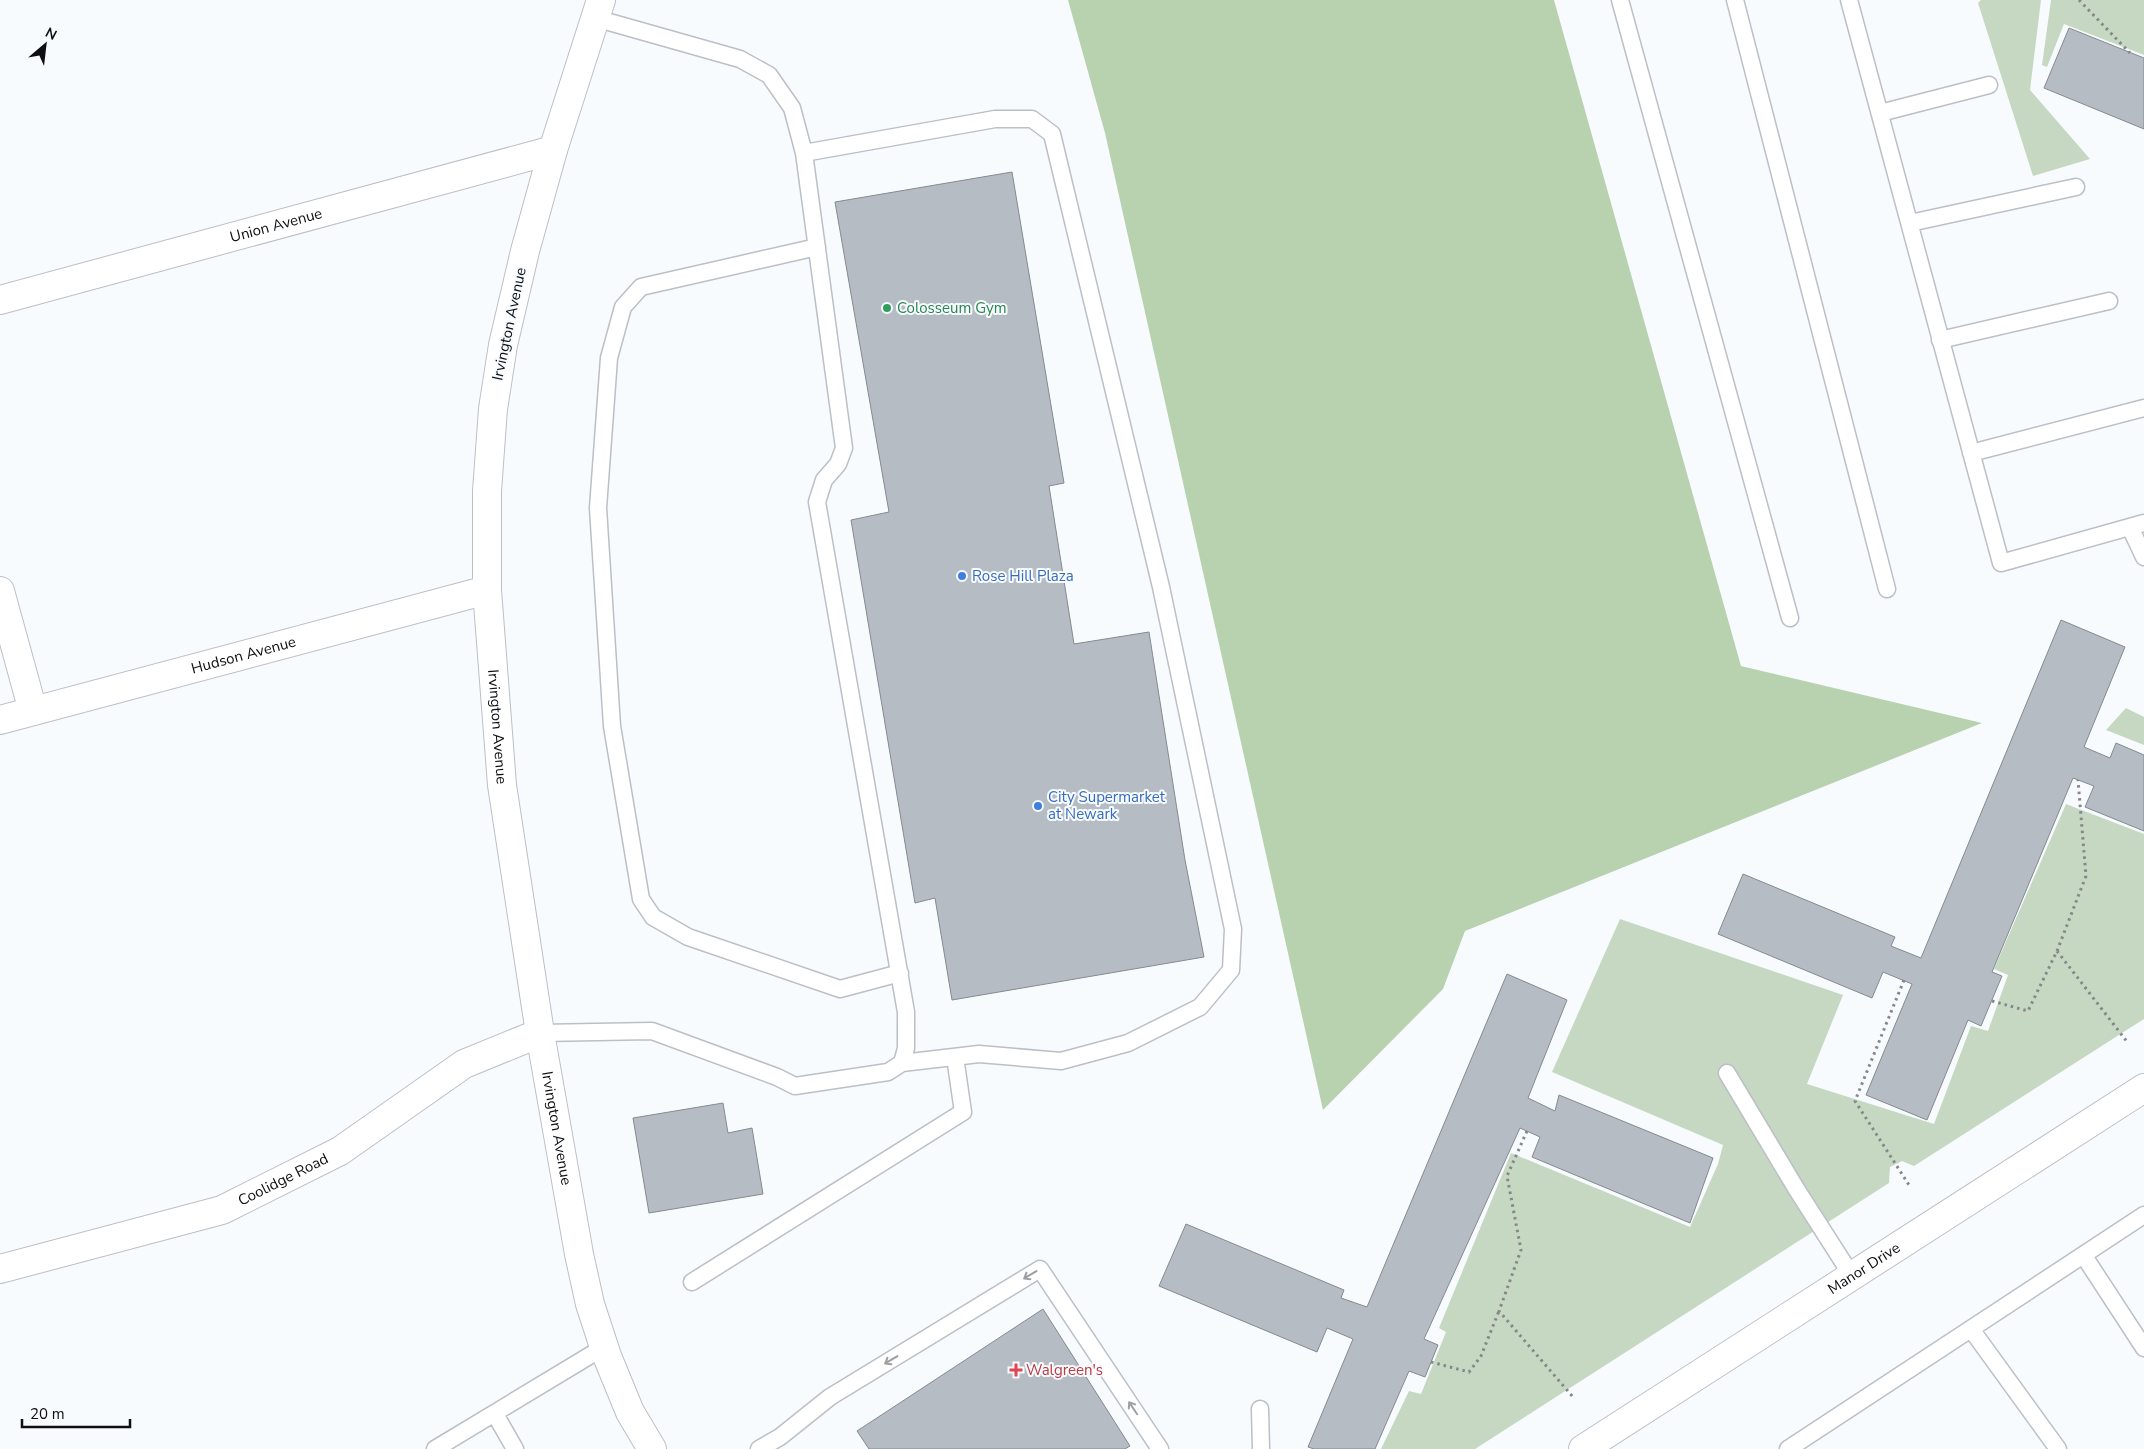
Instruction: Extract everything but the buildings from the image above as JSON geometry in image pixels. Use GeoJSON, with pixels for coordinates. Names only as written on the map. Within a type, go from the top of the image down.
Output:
{"type":"FeatureCollection","features":[{"type":"Feature","properties":{"kind":"street","name":"Irvington Avenue"},"geometry":{"type":"LineString","coordinates":[[598,9],[553,150],[525,251],[502,345],[493,409],[487,491],[487,590],[502,785],[540,1033],[579,1254],[590,1304],[604,1348],[630,1412],[652,1449]]}},
{"type":"Feature","properties":{"kind":"street","name":"Union Avenue"},"geometry":{"type":"LineString","coordinates":[[0,300],[553,150]]}},
{"type":"Feature","properties":{"kind":"street","name":"Hudson Avenue"},"geometry":{"type":"LineString","coordinates":[[0,720],[487,590]]}},
{"type":"Feature","properties":{"kind":"street"},"geometry":{"type":"LineString","coordinates":[[0,591],[32,712]]}},
{"type":"Feature","properties":{"kind":"street","name":"Coolidge Road"},"geometry":{"type":"LineString","coordinates":[[0,1269],[222,1210],[340,1151],[464,1064],[540,1033]]}},
{"type":"Feature","properties":{"kind":"street","name":"Manor Drive"},"geometry":{"type":"LineString","coordinates":[[1583,1449],[2144,1088]]}},
{"type":"Feature","properties":{"kind":"lane"},"geometry":{"type":"LineString","coordinates":[[1620,0],[1790,618]]}},
{"type":"Feature","properties":{"kind":"lane"},"geometry":{"type":"LineString","coordinates":[[1735,0],[1887,589]]}},
{"type":"Feature","properties":{"kind":"lane"},"geometry":{"type":"LineString","coordinates":[[1849,0],[2001,563],[2137,525],[2144,557]]}},
{"type":"Feature","properties":{"kind":"lane"},"geometry":{"type":"LineString","coordinates":[[598,9],[740,59],[769,75],[792,108],[804,152],[844,448],[838,464],[824,480],[817,502],[906,1012],[906,1048],[902,1063]]}},
{"type":"Feature","properties":{"kind":"lane"},"geometry":{"type":"LineString","coordinates":[[1880,113],[1990,85]]}},
{"type":"Feature","properties":{"kind":"lane"},"geometry":{"type":"LineString","coordinates":[[540,1033],[652,1030],[777,1077],[795,1086],[888,1072],[902,1063],[979,1054],[1061,1061],[1128,1043],[1200,1008],[1231,970],[1233,929],[1161,587],[1052,134],[1032,119],[995,119],[804,152]]}},
{"type":"Feature","properties":{"kind":"lane"},"geometry":{"type":"LineString","coordinates":[[1910,223],[2076,187]]}},
{"type":"Feature","properties":{"kind":"lane"},"geometry":{"type":"LineString","coordinates":[[817,247],[640,287],[623,307],[609,358],[598,508],[612,726],[641,899],[653,917],[688,937],[840,989],[900,974]]}},
{"type":"Feature","properties":{"kind":"lane"},"geometry":{"type":"LineString","coordinates":[[1940,340],[2109,300]]}},
{"type":"Feature","properties":{"kind":"lane"},"geometry":{"type":"LineString","coordinates":[[1971,452],[2144,408]]}},
{"type":"Feature","properties":{"kind":"lane"},"geometry":{"type":"LineString","coordinates":[[692,1282],[963,1112],[956,1057]]}},
{"type":"Feature","properties":{"kind":"lane"},"geometry":{"type":"LineString","coordinates":[[1727,1073],[1797,1190],[1852,1276]]}},
{"type":"Feature","properties":{"kind":"lane"},"geometry":{"type":"LineString","coordinates":[[1788,1449],[2144,1215]]}},
{"type":"Feature","properties":{"kind":"lane"},"geometry":{"type":"LineString","coordinates":[[2084,1256],[2144,1348]]}},
{"type":"Feature","properties":{"kind":"lane"},"geometry":{"type":"LineString","coordinates":[[759,1449],[784,1443],[830,1397],[1040,1269],[1160,1449]]}},
{"type":"Feature","properties":{"kind":"lane"},"geometry":{"type":"LineString","coordinates":[[1970,1329],[2058,1449]]}},
{"type":"Feature","properties":{"kind":"lane"},"geometry":{"type":"LineString","coordinates":[[435,1449],[604,1348]]}},
{"type":"Feature","properties":{"kind":"lane"},"geometry":{"type":"LineString","coordinates":[[1260,1409],[1261,1449]]}},
{"type":"Feature","properties":{"kind":"lane"},"geometry":{"type":"LineString","coordinates":[[495,1414],[515,1449]]}},
{"type":"Feature","properties":{"kind":"path"},"geometry":{"type":"LineString","coordinates":[[2079,0],[2130,53]]}},
{"type":"Feature","properties":{"kind":"path"},"geometry":{"type":"LineString","coordinates":[[1992,1001],[2028,1011],[2057,951],[2086,876],[2078,780]]}},
{"type":"Feature","properties":{"kind":"path"},"geometry":{"type":"LineString","coordinates":[[2057,951],[2128,1043]]}},
{"type":"Feature","properties":{"kind":"path"},"geometry":{"type":"LineString","coordinates":[[1904,980],[1855,1101],[1909,1185]]}},
{"type":"Feature","properties":{"kind":"path"},"geometry":{"type":"LineString","coordinates":[[1432,1362],[1469,1372],[1481,1356],[1521,1250],[1507,1176],[1527,1131]]}},
{"type":"Feature","properties":{"kind":"path"},"geometry":{"type":"LineString","coordinates":[[1499,1312],[1573,1398]]}},
{"type":"Feature","properties":{"kind":"green space"},"geometry":{"type":"Polygon","coordinates":[[[1068,0],[1554,0],[1741,666],[1982,723],[1465,931],[1443,989],[1323,1110],[1105,133],[1068,0]]]}},
{"type":"Feature","properties":{"kind":"green space"},"geometry":{"type":"Polygon","coordinates":[[[1981,0],[2041,0],[2030,90],[2090,159],[2033,176],[1978,3],[1981,0]]]}},
{"type":"Feature","properties":{"kind":"green space"},"geometry":{"type":"Polygon","coordinates":[[[2051,0],[2144,0],[2144,55],[2064,24],[2047,67],[2042,65],[2051,0]]]}},
{"type":"Feature","properties":{"kind":"green space"},"geometry":{"type":"Polygon","coordinates":[[[2126,708],[2144,717],[2144,745],[2106,730],[2126,708]]]}},
{"type":"Feature","properties":{"kind":"green space"},"geometry":{"type":"Polygon","coordinates":[[[2066,804],[2144,834],[2144,1019],[1914,1166],[1902,1161],[1890,1167],[1889,1183],[1475,1449],[1381,1449],[1409,1391],[1421,1394],[1446,1332],[1439,1328],[1511,1153],[1690,1227],[1718,1164],[1723,1145],[1552,1072],[1620,919],[1843,995],[1807,1084],[1934,1124],[1971,1026],[1988,1031],[2008,975],[1994,969],[2066,804]]]}},
{"type":"Feature","properties":{"kind":"place","name":"Colosseum Gym"},"geometry":{"type":"Point","coordinates":[887,308]}},
{"type":"Feature","properties":{"kind":"place","name":"Rose Hill Plaza"},"geometry":{"type":"Point","coordinates":[962,576]}},
{"type":"Feature","properties":{"kind":"place","name":"City Supermarket at Newark"},"geometry":{"type":"Point","coordinates":[1038,806]}},
{"type":"Feature","properties":{"kind":"place","name":"Walgreen's"},"geometry":{"type":"Point","coordinates":[1016,1370]}}]}
